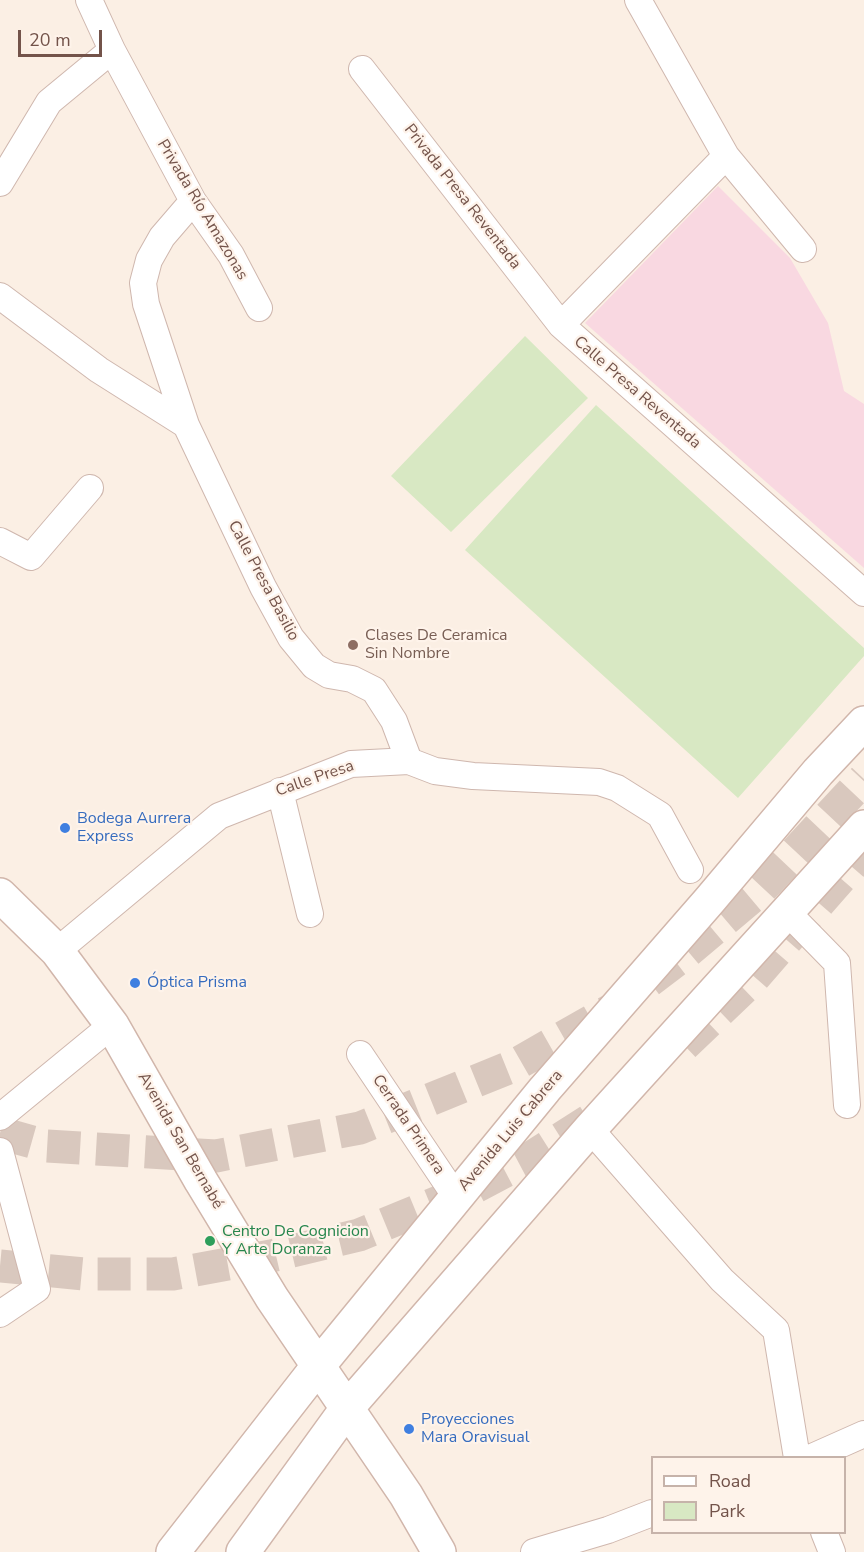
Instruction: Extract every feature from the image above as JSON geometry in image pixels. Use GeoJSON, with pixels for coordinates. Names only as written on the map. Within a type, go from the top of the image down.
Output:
{"type":"FeatureCollection","features":[{"type":"Feature","properties":{"kind":"main road","name":"Avenida Luis Cabrera"},"geometry":{"type":"LineString","coordinates":[[173,1552],[319,1365],[545,1089],[818,772],[864,723]]}},
{"type":"Feature","properties":{"kind":"main road"},"geometry":{"type":"LineString","coordinates":[[243,1552],[348,1407],[590,1129],[864,827]]}},
{"type":"Feature","properties":{"kind":"main road","name":"Avenida San Bernabé"},"geometry":{"type":"LineString","coordinates":[[0,895],[57,951],[112,1024],[201,1181],[272,1298],[406,1495],[439,1552]]}},
{"type":"Feature","properties":{"kind":"street","name":"Privada Río Amazonas"},"geometry":{"type":"LineString","coordinates":[[89,0],[112,50],[193,201],[231,255],[259,308]]}},
{"type":"Feature","properties":{"kind":"street"},"geometry":{"type":"LineString","coordinates":[[638,0],[726,156],[803,249]]}},
{"type":"Feature","properties":{"kind":"street"},"geometry":{"type":"LineString","coordinates":[[0,183],[49,102],[112,50]]}},
{"type":"Feature","properties":{"kind":"street","name":"Privada Presa Reventada"},"geometry":{"type":"LineString","coordinates":[[362,69],[561,325]]}},
{"type":"Feature","properties":{"kind":"street","name":"Calle Presa Reventada"},"geometry":{"type":"LineString","coordinates":[[726,156],[561,325],[864,593]]}},
{"type":"Feature","properties":{"kind":"street","name":"Calle Presa Basilio"},"geometry":{"type":"LineString","coordinates":[[193,201],[162,237],[149,260],[143,283],[146,304],[186,425],[263,587],[291,638],[314,666],[329,675],[352,679],[374,690],[394,722],[409,761]]}},
{"type":"Feature","properties":{"kind":"street"},"geometry":{"type":"LineString","coordinates":[[0,296],[99,370],[186,425]]}},
{"type":"Feature","properties":{"kind":"street"},"geometry":{"type":"LineString","coordinates":[[0,541],[31,557],[90,488]]}},
{"type":"Feature","properties":{"kind":"street","name":"Calle Presa"},"geometry":{"type":"LineString","coordinates":[[57,951],[219,816],[351,764],[409,761],[435,771],[473,776],[599,782],[617,788],[660,815],[690,870]]}},
{"type":"Feature","properties":{"kind":"street"},"geometry":{"type":"LineString","coordinates":[[280,791],[310,914]]}},
{"type":"Feature","properties":{"kind":"street"},"geometry":{"type":"LineString","coordinates":[[787,912],[837,963],[847,1105]]}},
{"type":"Feature","properties":{"kind":"street"},"geometry":{"type":"LineString","coordinates":[[0,1116],[112,1024]]}},
{"type":"Feature","properties":{"kind":"street","name":"Cerrada Primera"},"geometry":{"type":"LineString","coordinates":[[360,1054],[456,1197]]}},
{"type":"Feature","properties":{"kind":"street"},"geometry":{"type":"LineString","coordinates":[[590,1129],[722,1280],[776,1330],[797,1456]]}},
{"type":"Feature","properties":{"kind":"street"},"geometry":{"type":"LineString","coordinates":[[0,1151],[37,1289],[0,1314]]}},
{"type":"Feature","properties":{"kind":"street"},"geometry":{"type":"LineString","coordinates":[[814,1456],[864,1434]]}},
{"type":"Feature","properties":{"kind":"street"},"geometry":{"type":"LineString","coordinates":[[534,1552],[608,1530],[651,1513]]}},
{"type":"Feature","properties":{"kind":"street"},"geometry":{"type":"LineString","coordinates":[[824,1534],[832,1552]]}},
{"type":"Feature","properties":{"kind":"shaded area"},"geometry":{"type":"Polygon","coordinates":[[[718,186],[790,258],[828,323],[844,391],[864,404],[864,568],[585,323],[718,186]]]}},
{"type":"Feature","properties":{"kind":"green space"},"geometry":{"type":"Polygon","coordinates":[[[525,336],[588,398],[451,532],[391,476],[525,336]]]}},
{"type":"Feature","properties":{"kind":"green space"},"geometry":{"type":"Polygon","coordinates":[[[596,405],[864,648],[864,656],[738,798],[465,550],[596,405]]]}},
{"type":"Feature","properties":{"kind":"tunnel"},"geometry":{"type":"LineString","coordinates":[[649,981],[759,891],[864,779]]}},
{"type":"Feature","properties":{"kind":"tunnel"},"geometry":{"type":"LineString","coordinates":[[684,1045],[750,982],[864,851]]}},
{"type":"Feature","properties":{"kind":"tunnel"},"geometry":{"type":"LineString","coordinates":[[0,1133],[46,1146],[216,1156],[360,1128],[513,1066],[611,1010]]}},
{"type":"Feature","properties":{"kind":"tunnel"},"geometry":{"type":"LineString","coordinates":[[0,1266],[84,1274],[173,1274],[271,1256],[359,1235],[475,1187],[532,1157],[595,1117]]}},
{"type":"Feature","properties":{"kind":"place","name":"Clases De Ceramica Sin Nombre"},"geometry":{"type":"Point","coordinates":[353,645]}},
{"type":"Feature","properties":{"kind":"place","name":"Bodega Aurrera Express"},"geometry":{"type":"Point","coordinates":[65,828]}},
{"type":"Feature","properties":{"kind":"place","name":"Óptica Prisma"},"geometry":{"type":"Point","coordinates":[135,983]}},
{"type":"Feature","properties":{"kind":"place","name":"Centro De Cognicion Y Arte Doranza"},"geometry":{"type":"Point","coordinates":[210,1241]}},
{"type":"Feature","properties":{"kind":"place","name":"Proyecciones Mara Oravisual"},"geometry":{"type":"Point","coordinates":[409,1429]}}]}
